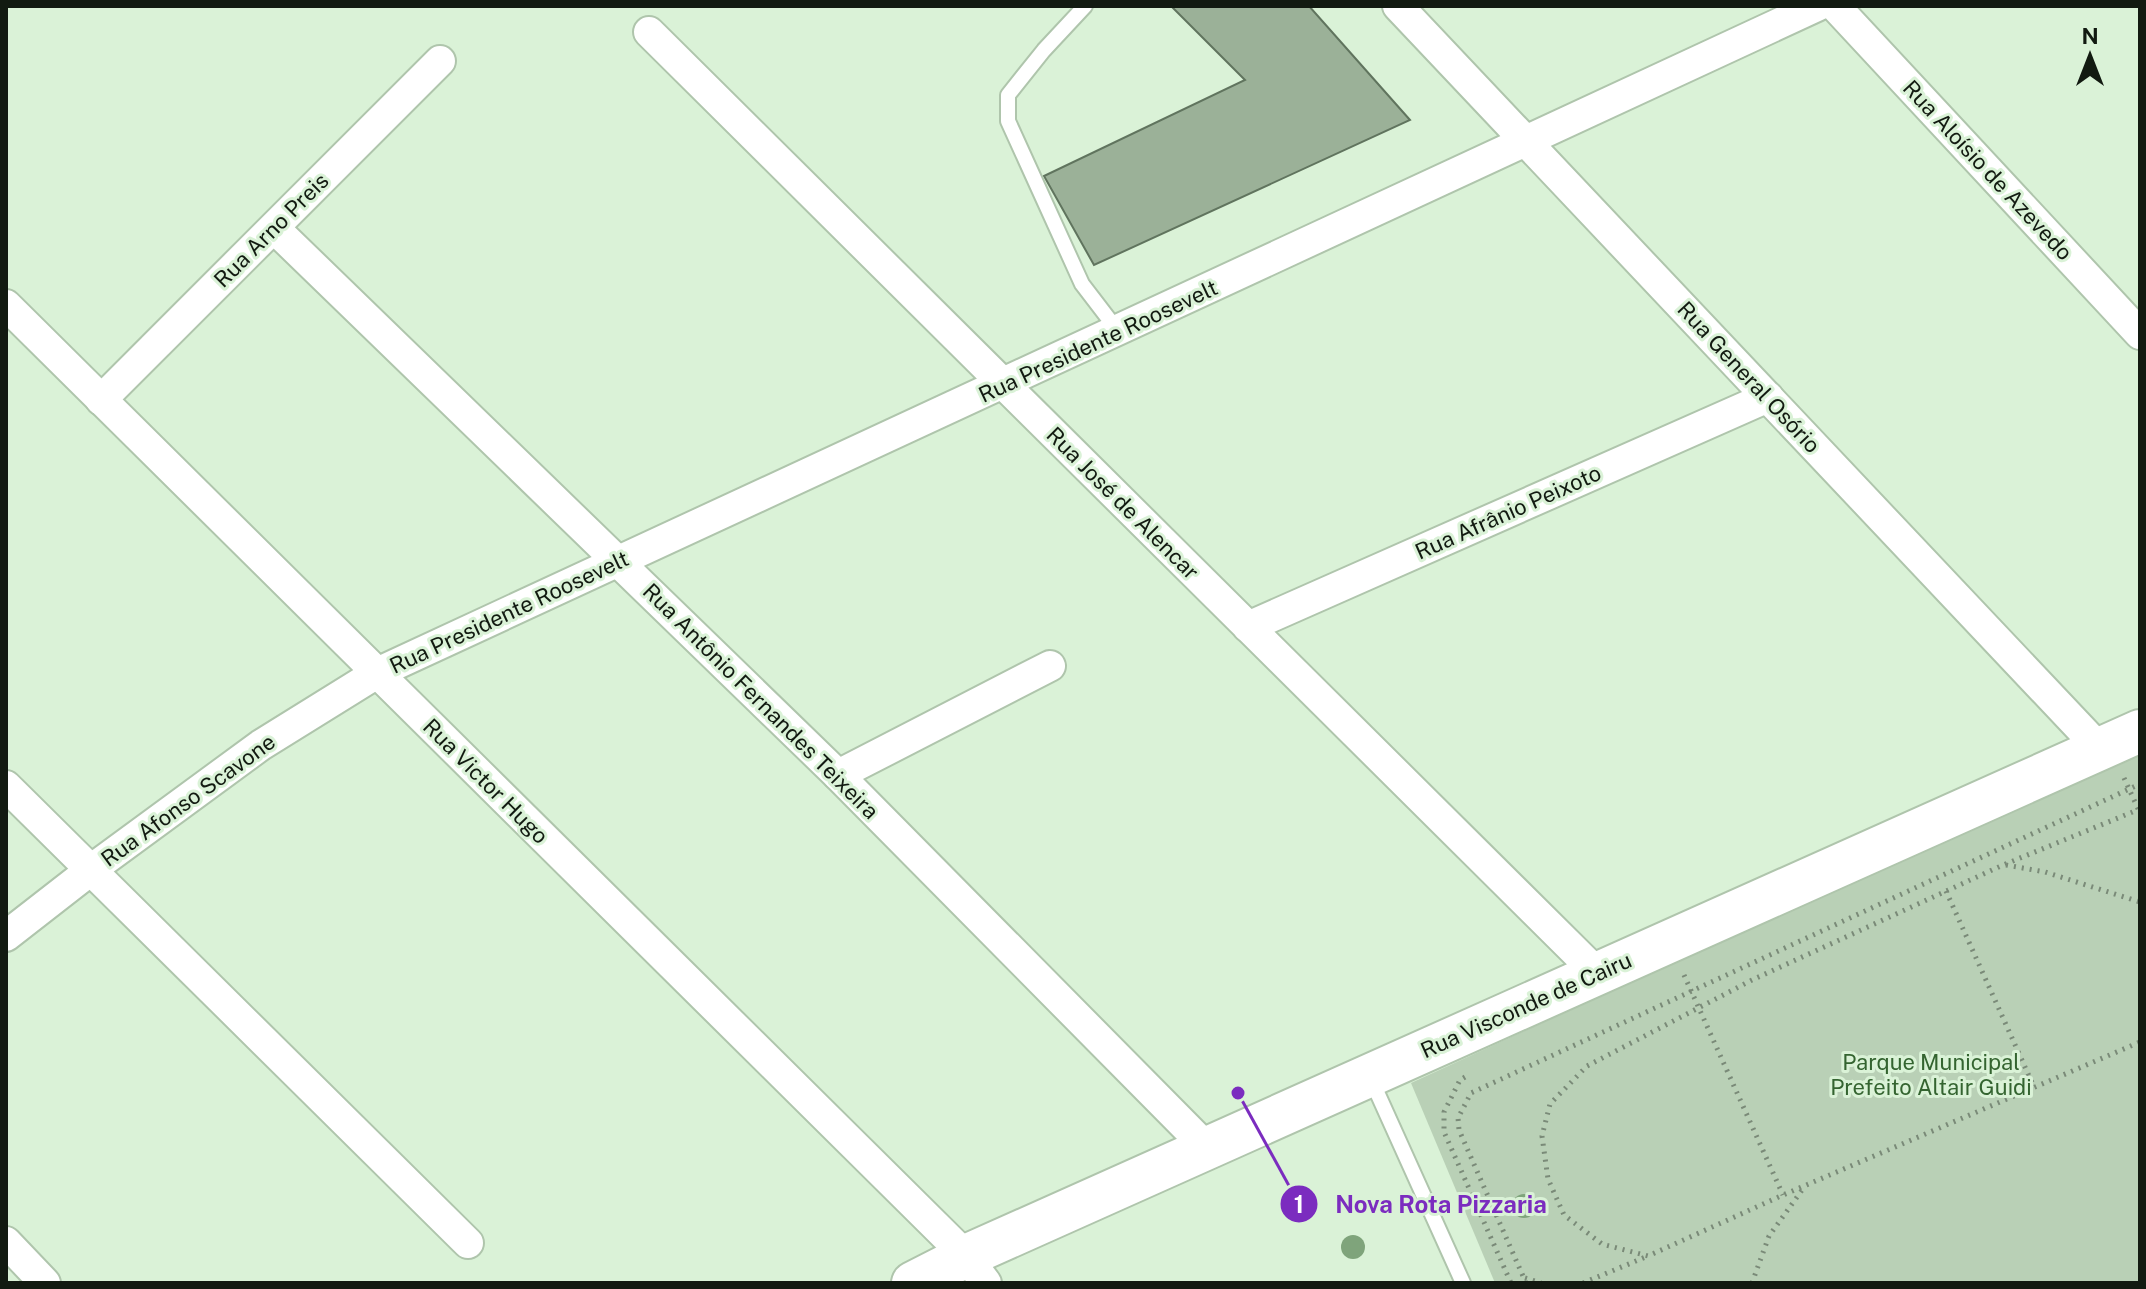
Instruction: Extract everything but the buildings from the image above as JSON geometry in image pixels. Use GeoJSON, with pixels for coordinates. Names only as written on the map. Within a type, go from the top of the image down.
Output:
{"type":"FeatureCollection","features":[{"type":"Feature","properties":{"kind":"street","name":"Rua General Osório"},"geometry":{"type":"LineString","coordinates":[[1398,6],[1768,397],[2123,756]]}},
{"type":"Feature","properties":{"kind":"street","name":"Rua Presidente Roosevelt"},"geometry":{"type":"LineString","coordinates":[[377,673],[1817,6]]}},
{"type":"Feature","properties":{"kind":"street","name":"Rua Aloísio de Azevedo"},"geometry":{"type":"LineString","coordinates":[[1835,6],[2140,334]]}},
{"type":"Feature","properties":{"kind":"street","name":"Rua José de Alencar"},"geometry":{"type":"LineString","coordinates":[[649,32],[1598,974]]}},
{"type":"Feature","properties":{"kind":"street","name":"Rua Arno Preis"},"geometry":{"type":"LineString","coordinates":[[101,400],[440,61]]}},
{"type":"Feature","properties":{"kind":"street","name":"Rua Antônio Fernandes Teixeira"},"geometry":{"type":"LineString","coordinates":[[274,228],[838,775],[1207,1148]]}},
{"type":"Feature","properties":{"kind":"street","name":"Rua Victor Hugo"},"geometry":{"type":"LineString","coordinates":[[6,305],[976,1270]]}},
{"type":"Feature","properties":{"kind":"street","name":"Rua Afrânio Peixoto"},"geometry":{"type":"LineString","coordinates":[[1248,627],[1768,397]]}},
{"type":"Feature","properties":{"kind":"street"},"geometry":{"type":"LineString","coordinates":[[838,775],[1050,666]]}},
{"type":"Feature","properties":{"kind":"street","name":"Rua Afonso Scavone"},"geometry":{"type":"LineString","coordinates":[[6,936],[261,745],[377,673]]}},
{"type":"Feature","properties":{"kind":"street","name":"Rua Visconde de Cairu"},"geometry":{"type":"LineString","coordinates":[[913,1283],[976,1270],[1207,1148],[1369,1075],[1598,974],[2123,756]]}},
{"type":"Feature","properties":{"kind":"street"},"geometry":{"type":"LineString","coordinates":[[6,786],[468,1243]]}},
{"type":"Feature","properties":{"kind":"street"},"geometry":{"type":"LineString","coordinates":[[6,1242],[45,1283]]}},
{"type":"Feature","properties":{"kind":"lane"},"geometry":{"type":"LineString","coordinates":[[1085,6],[1008,95],[1008,121],[1082,284],[1118,331]]}},
{"type":"Feature","properties":{"kind":"lane"},"geometry":{"type":"LineString","coordinates":[[1369,1075],[1463,1283]]}},
{"type":"Feature","properties":{"kind":"path"},"geometry":{"type":"LineString","coordinates":[[1541,1283],[1525,1280],[1459,1130],[1458,1118],[1471,1093],[2140,784]]}},
{"type":"Feature","properties":{"kind":"path"},"geometry":{"type":"LineString","coordinates":[[1648,1256],[1602,1244],[1564,1215],[1548,1179],[1542,1136],[1550,1104],[1587,1066],[1752,980],[2003,865],[2140,809]]}},
{"type":"Feature","properties":{"kind":"path"},"geometry":{"type":"LineString","coordinates":[[2003,865],[2045,872],[2140,902]]}},
{"type":"Feature","properties":{"kind":"path"},"geometry":{"type":"LineString","coordinates":[[1946,891],[2034,1087]]}},
{"type":"Feature","properties":{"kind":"path"},"geometry":{"type":"LineString","coordinates":[[1670,981],[1684,975],[1783,1195]]}},
{"type":"Feature","properties":{"kind":"path"},"geometry":{"type":"LineString","coordinates":[[1583,1283],[2140,1042]]}},
{"type":"Feature","properties":{"kind":"path"},"geometry":{"type":"LineString","coordinates":[[1468,1075],[1460,1080],[1444,1112],[1444,1132],[1511,1283]]}},
{"type":"Feature","properties":{"kind":"path"},"geometry":{"type":"LineString","coordinates":[[1752,1283],[1769,1236],[1805,1186]]}},
{"type":"Feature","properties":{"kind":"green space","name":"Parque Municipal Prefeito Altair Guidi"},"geometry":{"type":"Polygon","coordinates":[[[2140,749],[2140,1283],[1495,1283],[1411,1083],[2140,749]]]}},
{"type":"Feature","properties":{"kind":"place","name":"Nova Rota Pizzaria"},"geometry":{"type":"Point","coordinates":[1238,1093]}}]}
